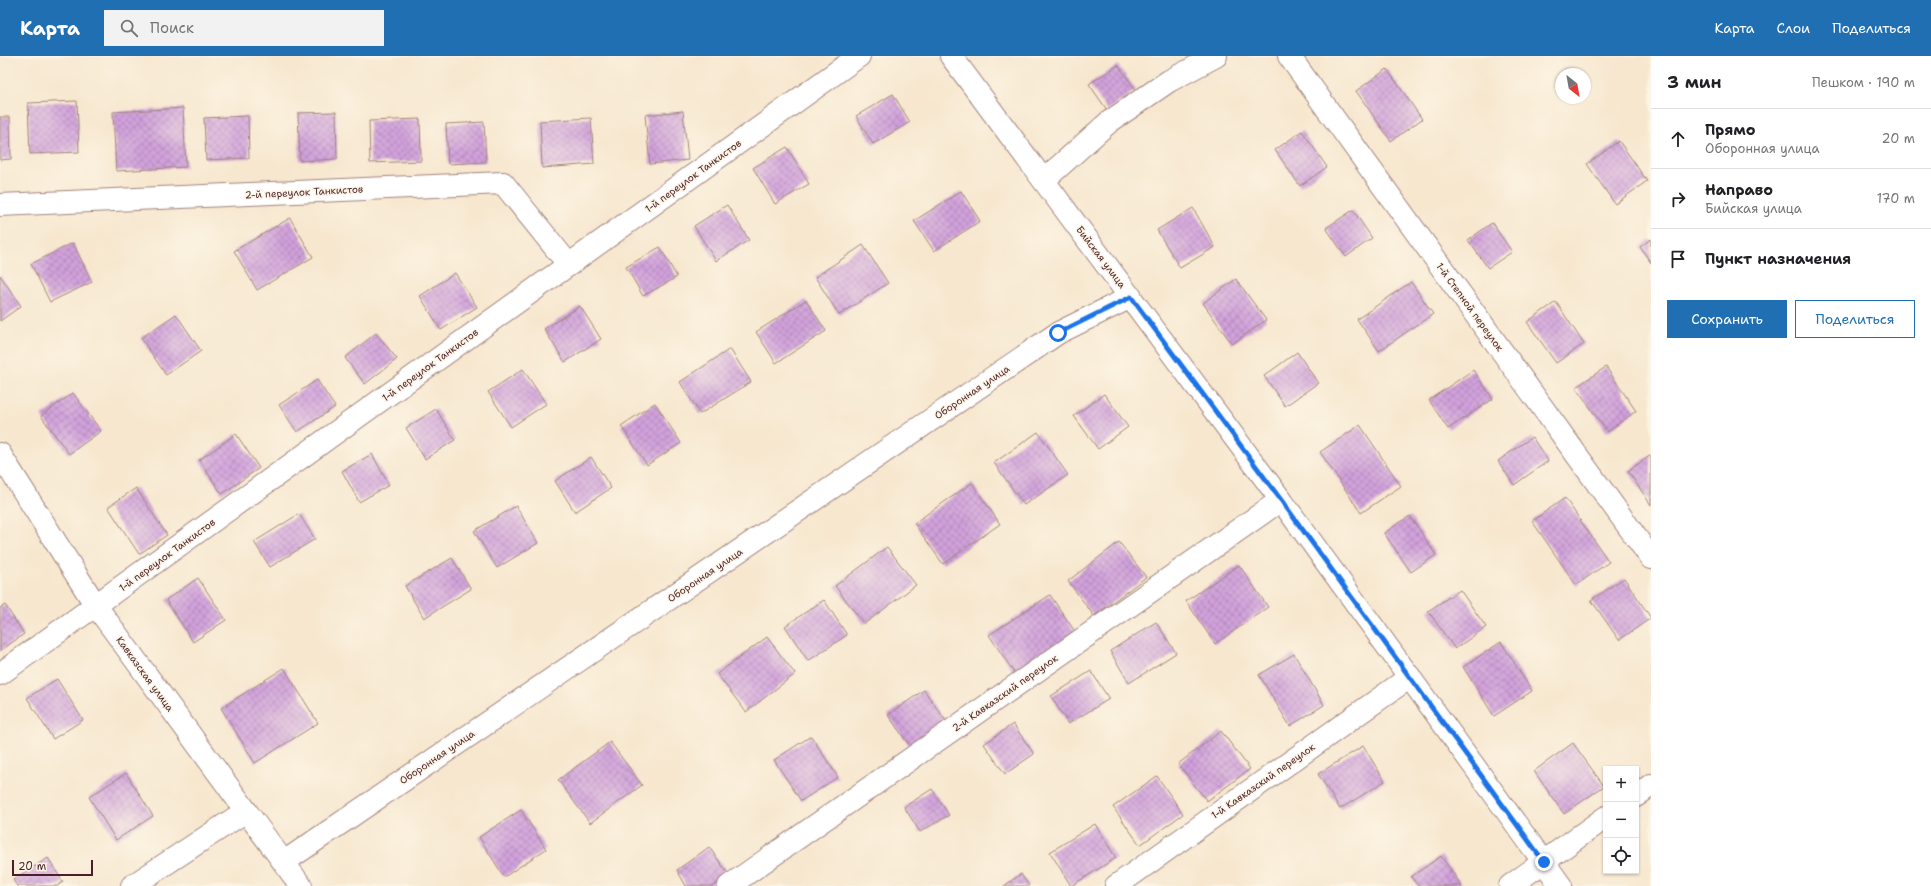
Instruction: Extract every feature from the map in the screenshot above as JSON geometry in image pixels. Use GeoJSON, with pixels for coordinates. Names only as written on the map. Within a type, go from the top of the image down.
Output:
{"type":"FeatureCollection","features":[{"type":"Feature","properties":{"kind":"street","name":"1-й переулок Танкистов"},"geometry":{"type":"LineString","coordinates":[[0,674],[860,56]]}},
{"type":"Feature","properties":{"kind":"street","name":"Бийская улица"},"geometry":{"type":"LineString","coordinates":[[951,56],[1281,500],[1561,886]]}},
{"type":"Feature","properties":{"kind":"street"},"geometry":{"type":"LineString","coordinates":[[1044,180],[1109,122],[1169,81],[1216,56]]}},
{"type":"Feature","properties":{"kind":"street","name":"1-й Степной переулок"},"geometry":{"type":"LineString","coordinates":[[1289,56],[1651,558]]}},
{"type":"Feature","properties":{"kind":"street","name":"2-й переулок Танкистов"},"geometry":{"type":"LineString","coordinates":[[0,206],[503,182],[569,265]]}},
{"type":"Feature","properties":{"kind":"street","name":"Оборонная улица"},"geometry":{"type":"LineString","coordinates":[[284,862],[1058,333],[1131,297]]}},
{"type":"Feature","properties":{"kind":"street","name":"Кавказская улица"},"geometry":{"type":"LineString","coordinates":[[0,454],[96,606],[301,886]]}},
{"type":"Feature","properties":{"kind":"street","name":"2-й Кавказский переулок"},"geometry":{"type":"LineString","coordinates":[[728,886],[1281,500]]}},
{"type":"Feature","properties":{"kind":"street","name":"1-й Кавказский переулок"},"geometry":{"type":"LineString","coordinates":[[1116,886],[1410,677]]}},
{"type":"Feature","properties":{"kind":"street"},"geometry":{"type":"LineString","coordinates":[[1639,794],[1651,785]]}},
{"type":"Feature","properties":{"kind":"street"},"geometry":{"type":"LineString","coordinates":[[132,886],[246,811]]}},
{"type":"Feature","properties":{"kind":"street"},"geometry":{"type":"LineString","coordinates":[[1510,886],[1603,820]]}},
{"type":"Feature","properties":{"kind":"building"},"geometry":{"type":"Polygon","coordinates":[[[1118,65],[1136,90],[1107,110],[1089,84],[1118,65]]]}},
{"type":"Feature","properties":{"kind":"building"},"geometry":{"type":"Polygon","coordinates":[[[1387,69],[1422,119],[1391,141],[1356,91],[1387,69]]]}},
{"type":"Feature","properties":{"kind":"building"},"geometry":{"type":"Polygon","coordinates":[[[893,94],[910,122],[873,144],[856,116],[893,94]]]}},
{"type":"Feature","properties":{"kind":"building"},"geometry":{"type":"Polygon","coordinates":[[[77,101],[79,152],[30,154],[28,103],[77,101]]]}},
{"type":"Feature","properties":{"kind":"building"},"geometry":{"type":"Polygon","coordinates":[[[183,108],[186,167],[116,171],[113,112],[183,108]]]}},
{"type":"Feature","properties":{"kind":"building"},"geometry":{"type":"Polygon","coordinates":[[[683,111],[688,160],[650,164],[645,115],[683,111]]]}},
{"type":"Feature","properties":{"kind":"building"},"geometry":{"type":"Polygon","coordinates":[[[336,112],[337,159],[300,161],[298,113],[336,112]]]}},
{"type":"Feature","properties":{"kind":"building"},"geometry":{"type":"Polygon","coordinates":[[[248,116],[249,158],[206,160],[204,118],[248,116]]]}},
{"type":"Feature","properties":{"kind":"building"},"geometry":{"type":"Polygon","coordinates":[[[0,117],[10,117],[11,159],[0,160],[0,117]]]}},
{"type":"Feature","properties":{"kind":"building"},"geometry":{"type":"Polygon","coordinates":[[[591,118],[594,164],[542,168],[540,121],[591,118]]]}},
{"type":"Feature","properties":{"kind":"building"},"geometry":{"type":"Polygon","coordinates":[[[420,119],[421,161],[370,163],[369,121],[420,119]]]}},
{"type":"Feature","properties":{"kind":"building"},"geometry":{"type":"Polygon","coordinates":[[[484,122],[486,162],[448,164],[446,124],[484,122]]]}},
{"type":"Feature","properties":{"kind":"building"},"geometry":{"type":"Polygon","coordinates":[[[1302,131],[1327,167],[1300,186],[1275,150],[1302,131]]]}},
{"type":"Feature","properties":{"kind":"building"},"geometry":{"type":"Polygon","coordinates":[[[1619,141],[1647,181],[1615,204],[1587,164],[1619,141]]]}},
{"type":"Feature","properties":{"kind":"building"},"geometry":{"type":"Polygon","coordinates":[[[787,147],[809,184],[775,204],[753,168],[787,147]]]}},
{"type":"Feature","properties":{"kind":"building"},"geometry":{"type":"Polygon","coordinates":[[[961,191],[980,221],[934,251],[914,221],[961,191]]]}},
{"type":"Feature","properties":{"kind":"building"},"geometry":{"type":"Polygon","coordinates":[[[727,205],[749,240],[716,261],[694,226],[727,205]]]}},
{"type":"Feature","properties":{"kind":"building"},"geometry":{"type":"Polygon","coordinates":[[[1193,208],[1215,247],[1180,268],[1157,230],[1193,208]]]}},
{"type":"Feature","properties":{"kind":"building"},"geometry":{"type":"Polygon","coordinates":[[[1353,210],[1372,238],[1346,257],[1326,228],[1353,210]]]}},
{"type":"Feature","properties":{"kind":"building"},"geometry":{"type":"Polygon","coordinates":[[[290,218],[313,257],[257,290],[234,251],[290,218]]]}},
{"type":"Feature","properties":{"kind":"building"},"geometry":{"type":"Polygon","coordinates":[[[1492,223],[1512,252],[1488,268],[1468,240],[1492,223]]]}},
{"type":"Feature","properties":{"kind":"building"},"geometry":{"type":"Polygon","coordinates":[[[1651,239],[1651,263],[1640,247],[1651,239]]]}},
{"type":"Feature","properties":{"kind":"building"},"geometry":{"type":"Polygon","coordinates":[[[73,243],[92,282],[50,302],[31,264],[73,243]]]}},
{"type":"Feature","properties":{"kind":"building"},"geometry":{"type":"Polygon","coordinates":[[[863,245],[888,283],[839,315],[815,277],[863,245]]]}},
{"type":"Feature","properties":{"kind":"building"},"geometry":{"type":"Polygon","coordinates":[[[660,247],[677,277],[643,296],[626,267],[660,247]]]}},
{"type":"Feature","properties":{"kind":"building"},"geometry":{"type":"Polygon","coordinates":[[[455,273],[477,307],[441,330],[420,296],[455,273]]]}},
{"type":"Feature","properties":{"kind":"building"},"geometry":{"type":"Polygon","coordinates":[[[0,275],[21,306],[0,321],[0,275]]]}},
{"type":"Feature","properties":{"kind":"building"},"geometry":{"type":"Polygon","coordinates":[[[1236,279],[1266,320],[1232,344],[1203,303],[1236,279]]]}},
{"type":"Feature","properties":{"kind":"building"},"geometry":{"type":"Polygon","coordinates":[[[1411,282],[1433,314],[1379,351],[1357,319],[1411,282]]]}},
{"type":"Feature","properties":{"kind":"building"},"geometry":{"type":"Polygon","coordinates":[[[806,300],[826,331],[776,363],[756,332],[806,300]]]}},
{"type":"Feature","properties":{"kind":"building"},"geometry":{"type":"Polygon","coordinates":[[[1556,302],[1584,344],[1556,363],[1527,322],[1556,302]]]}},
{"type":"Feature","properties":{"kind":"building"},"geometry":{"type":"Polygon","coordinates":[[[580,306],[601,339],[565,362],[544,329],[580,306]]]}},
{"type":"Feature","properties":{"kind":"building"},"geometry":{"type":"Polygon","coordinates":[[[176,314],[201,351],[166,375],[141,338],[176,314]]]}},
{"type":"Feature","properties":{"kind":"building"},"geometry":{"type":"Polygon","coordinates":[[[376,333],[397,359],[365,384],[345,358],[376,333]]]}},
{"type":"Feature","properties":{"kind":"building"},"geometry":{"type":"Polygon","coordinates":[[[730,349],[751,382],[700,414],[680,382],[730,349]]]}},
{"type":"Feature","properties":{"kind":"building"},"geometry":{"type":"Polygon","coordinates":[[[1297,352],[1318,383],[1285,406],[1264,376],[1297,352]]]}},
{"type":"Feature","properties":{"kind":"building"},"geometry":{"type":"Polygon","coordinates":[[[1606,367],[1636,411],[1607,432],[1576,387],[1606,367]]]}},
{"type":"Feature","properties":{"kind":"building"},"geometry":{"type":"Polygon","coordinates":[[[523,369],[546,404],[511,427],[488,392],[523,369]]]}},
{"type":"Feature","properties":{"kind":"building"},"geometry":{"type":"Polygon","coordinates":[[[1473,370],[1493,399],[1448,429],[1429,400],[1473,370]]]}},
{"type":"Feature","properties":{"kind":"building"},"geometry":{"type":"Polygon","coordinates":[[[317,380],[335,407],[297,432],[279,405],[317,380]]]}},
{"type":"Feature","properties":{"kind":"building"},"geometry":{"type":"Polygon","coordinates":[[[73,393],[101,431],[69,454],[41,416],[73,393]]]}},
{"type":"Feature","properties":{"kind":"building"},"geometry":{"type":"Polygon","coordinates":[[[1104,394],[1128,427],[1098,449],[1074,416],[1104,394]]]}},
{"type":"Feature","properties":{"kind":"building"},"geometry":{"type":"Polygon","coordinates":[[[655,403],[681,443],[647,465],[621,426],[655,403]]]}},
{"type":"Feature","properties":{"kind":"building"},"geometry":{"type":"Polygon","coordinates":[[[436,409],[455,440],[425,459],[406,428],[436,409]]]}},
{"type":"Feature","properties":{"kind":"building"},"geometry":{"type":"Polygon","coordinates":[[[1360,425],[1401,486],[1361,513],[1320,452],[1360,425]]]}},
{"type":"Feature","properties":{"kind":"building"},"geometry":{"type":"Polygon","coordinates":[[[1038,432],[1068,475],[1024,505],[994,463],[1038,432]]]}},
{"type":"Feature","properties":{"kind":"building"},"geometry":{"type":"Polygon","coordinates":[[[236,434],[259,468],[222,494],[199,460],[236,434]]]}},
{"type":"Feature","properties":{"kind":"building"},"geometry":{"type":"Polygon","coordinates":[[[1532,437],[1548,461],[1514,485],[1498,461],[1532,437]]]}},
{"type":"Feature","properties":{"kind":"building"},"geometry":{"type":"Polygon","coordinates":[[[372,454],[389,485],[359,502],[342,471],[372,454]]]}},
{"type":"Feature","properties":{"kind":"building"},"geometry":{"type":"Polygon","coordinates":[[[1651,455],[1651,505],[1628,471],[1651,455]]]}},
{"type":"Feature","properties":{"kind":"building"},"geometry":{"type":"Polygon","coordinates":[[[591,457],[611,488],[575,512],[555,481],[591,457]]]}},
{"type":"Feature","properties":{"kind":"building"},"geometry":{"type":"Polygon","coordinates":[[[972,483],[1000,524],[943,564],[914,523],[972,483]]]}},
{"type":"Feature","properties":{"kind":"building"},"geometry":{"type":"Polygon","coordinates":[[[136,488],[167,535],[139,554],[108,507],[136,488]]]}},
{"type":"Feature","properties":{"kind":"building"},"geometry":{"type":"Polygon","coordinates":[[[1565,498],[1609,562],[1576,585],[1532,521],[1565,498]]]}},
{"type":"Feature","properties":{"kind":"building"},"geometry":{"type":"Polygon","coordinates":[[[516,506],[538,543],[497,568],[474,531],[516,506]]]}},
{"type":"Feature","properties":{"kind":"building"},"geometry":{"type":"Polygon","coordinates":[[[299,514],[315,539],[270,567],[254,542],[299,514]]]}},
{"type":"Feature","properties":{"kind":"building"},"geometry":{"type":"Polygon","coordinates":[[[1410,516],[1436,555],[1411,572],[1384,533],[1410,516]]]}},
{"type":"Feature","properties":{"kind":"building"},"geometry":{"type":"Polygon","coordinates":[[[1119,542],[1146,577],[1094,616],[1068,581],[1119,542]]]}},
{"type":"Feature","properties":{"kind":"building"},"geometry":{"type":"Polygon","coordinates":[[[887,547],[916,585],[864,624],[835,586],[887,547]]]}},
{"type":"Feature","properties":{"kind":"building"},"geometry":{"type":"Polygon","coordinates":[[[452,558],[471,589],[424,618],[405,586],[452,558]]]}},
{"type":"Feature","properties":{"kind":"building"},"geometry":{"type":"Polygon","coordinates":[[[1239,565],[1268,607],[1215,644],[1186,601],[1239,565]]]}},
{"type":"Feature","properties":{"kind":"building"},"geometry":{"type":"Polygon","coordinates":[[[198,578],[226,620],[193,642],[166,600],[198,578]]]}},
{"type":"Feature","properties":{"kind":"building"},"geometry":{"type":"Polygon","coordinates":[[[1624,578],[1651,618],[1619,640],[1591,600],[1624,578]]]}},
{"type":"Feature","properties":{"kind":"building"},"geometry":{"type":"Polygon","coordinates":[[[1460,590],[1486,627],[1455,649],[1428,611],[1460,590]]]}},
{"type":"Feature","properties":{"kind":"building"},"geometry":{"type":"Polygon","coordinates":[[[1050,595],[1076,633],[1015,674],[989,635],[1050,595]]]}},
{"type":"Feature","properties":{"kind":"building"},"geometry":{"type":"Polygon","coordinates":[[[824,600],[847,635],[808,661],[785,626],[824,600]]]}},
{"type":"Feature","properties":{"kind":"building"},"geometry":{"type":"Polygon","coordinates":[[[5,605],[24,634],[0,651],[0,608],[5,605]]]}},
{"type":"Feature","properties":{"kind":"building"},"geometry":{"type":"Polygon","coordinates":[[[1156,622],[1176,653],[1129,683],[1110,651],[1156,622]]]}},
{"type":"Feature","properties":{"kind":"building"},"geometry":{"type":"Polygon","coordinates":[[[767,637],[795,674],[746,712],[717,674],[767,637]]]}},
{"type":"Feature","properties":{"kind":"building"},"geometry":{"type":"Polygon","coordinates":[[[1501,642],[1532,691],[1494,716],[1463,667],[1501,642]]]}},
{"type":"Feature","properties":{"kind":"building"},"geometry":{"type":"Polygon","coordinates":[[[1294,654],[1324,705],[1290,726],[1259,675],[1294,654]]]}},
{"type":"Feature","properties":{"kind":"building"},"geometry":{"type":"Polygon","coordinates":[[[284,668],[318,723],[255,763],[221,708],[284,668]]]}},
{"type":"Feature","properties":{"kind":"building"},"geometry":{"type":"Polygon","coordinates":[[[1091,671],[1109,699],[1068,724],[1051,696],[1091,671]]]}},
{"type":"Feature","properties":{"kind":"building"},"geometry":{"type":"Polygon","coordinates":[[[57,679],[83,720],[53,739],[27,698],[57,679]]]}},
{"type":"Feature","properties":{"kind":"building"},"geometry":{"type":"Polygon","coordinates":[[[924,690],[948,724],[912,749],[888,715],[924,690]]]}},
{"type":"Feature","properties":{"kind":"building"},"geometry":{"type":"Polygon","coordinates":[[[1013,724],[1034,754],[1005,774],[984,744],[1013,724]]]}},
{"type":"Feature","properties":{"kind":"building"},"geometry":{"type":"Polygon","coordinates":[[[1221,731],[1250,769],[1207,801],[1178,764],[1221,731]]]}},
{"type":"Feature","properties":{"kind":"building"},"geometry":{"type":"Polygon","coordinates":[[[811,736],[838,777],[801,801],[774,760],[811,736]]]}},
{"type":"Feature","properties":{"kind":"building"},"geometry":{"type":"Polygon","coordinates":[[[610,742],[642,785],[590,823],[558,780],[610,742]]]}},
{"type":"Feature","properties":{"kind":"building"},"geometry":{"type":"Polygon","coordinates":[[[1573,743],[1603,787],[1564,814],[1534,771],[1573,743]]]}},
{"type":"Feature","properties":{"kind":"building"},"geometry":{"type":"Polygon","coordinates":[[[1363,746],[1385,781],[1340,809],[1318,774],[1363,746]]]}},
{"type":"Feature","properties":{"kind":"building"},"geometry":{"type":"Polygon","coordinates":[[[126,773],[153,816],[116,840],[89,797],[126,773]]]}},
{"type":"Feature","properties":{"kind":"building"},"geometry":{"type":"Polygon","coordinates":[[[1157,776],[1183,814],[1140,845],[1113,807],[1157,776]]]}},
{"type":"Feature","properties":{"kind":"building"},"geometry":{"type":"Polygon","coordinates":[[[932,789],[949,815],[920,832],[904,807],[932,789]]]}},
{"type":"Feature","properties":{"kind":"building"},"geometry":{"type":"Polygon","coordinates":[[[521,810],[546,849],[504,877],[479,837],[521,810]]]}},
{"type":"Feature","properties":{"kind":"building"},"geometry":{"type":"Polygon","coordinates":[[[1095,824],[1116,858],[1071,886],[1050,852],[1095,824]]]}},
{"type":"Feature","properties":{"kind":"building"},"geometry":{"type":"Polygon","coordinates":[[[709,847],[729,875],[713,886],[686,886],[677,870],[709,847]]]}},
{"type":"Feature","properties":{"kind":"building"},"geometry":{"type":"Polygon","coordinates":[[[1441,856],[1462,886],[1418,886],[1411,877],[1441,856]]]}},
{"type":"Feature","properties":{"kind":"building"},"geometry":{"type":"Polygon","coordinates":[[[48,858],[63,882],[57,886],[17,886],[13,880],[48,858]]]}},
{"type":"Feature","properties":{"kind":"building"},"geometry":{"type":"Polygon","coordinates":[[[1021,874],[1029,886],[1004,886],[1021,874]]]}},
{"type":"Feature","properties":{"kind":"route"},"geometry":{"type":"LineString","coordinates":[[1058,333],[1131,297],[1281,500],[1544,862]]}}]}
